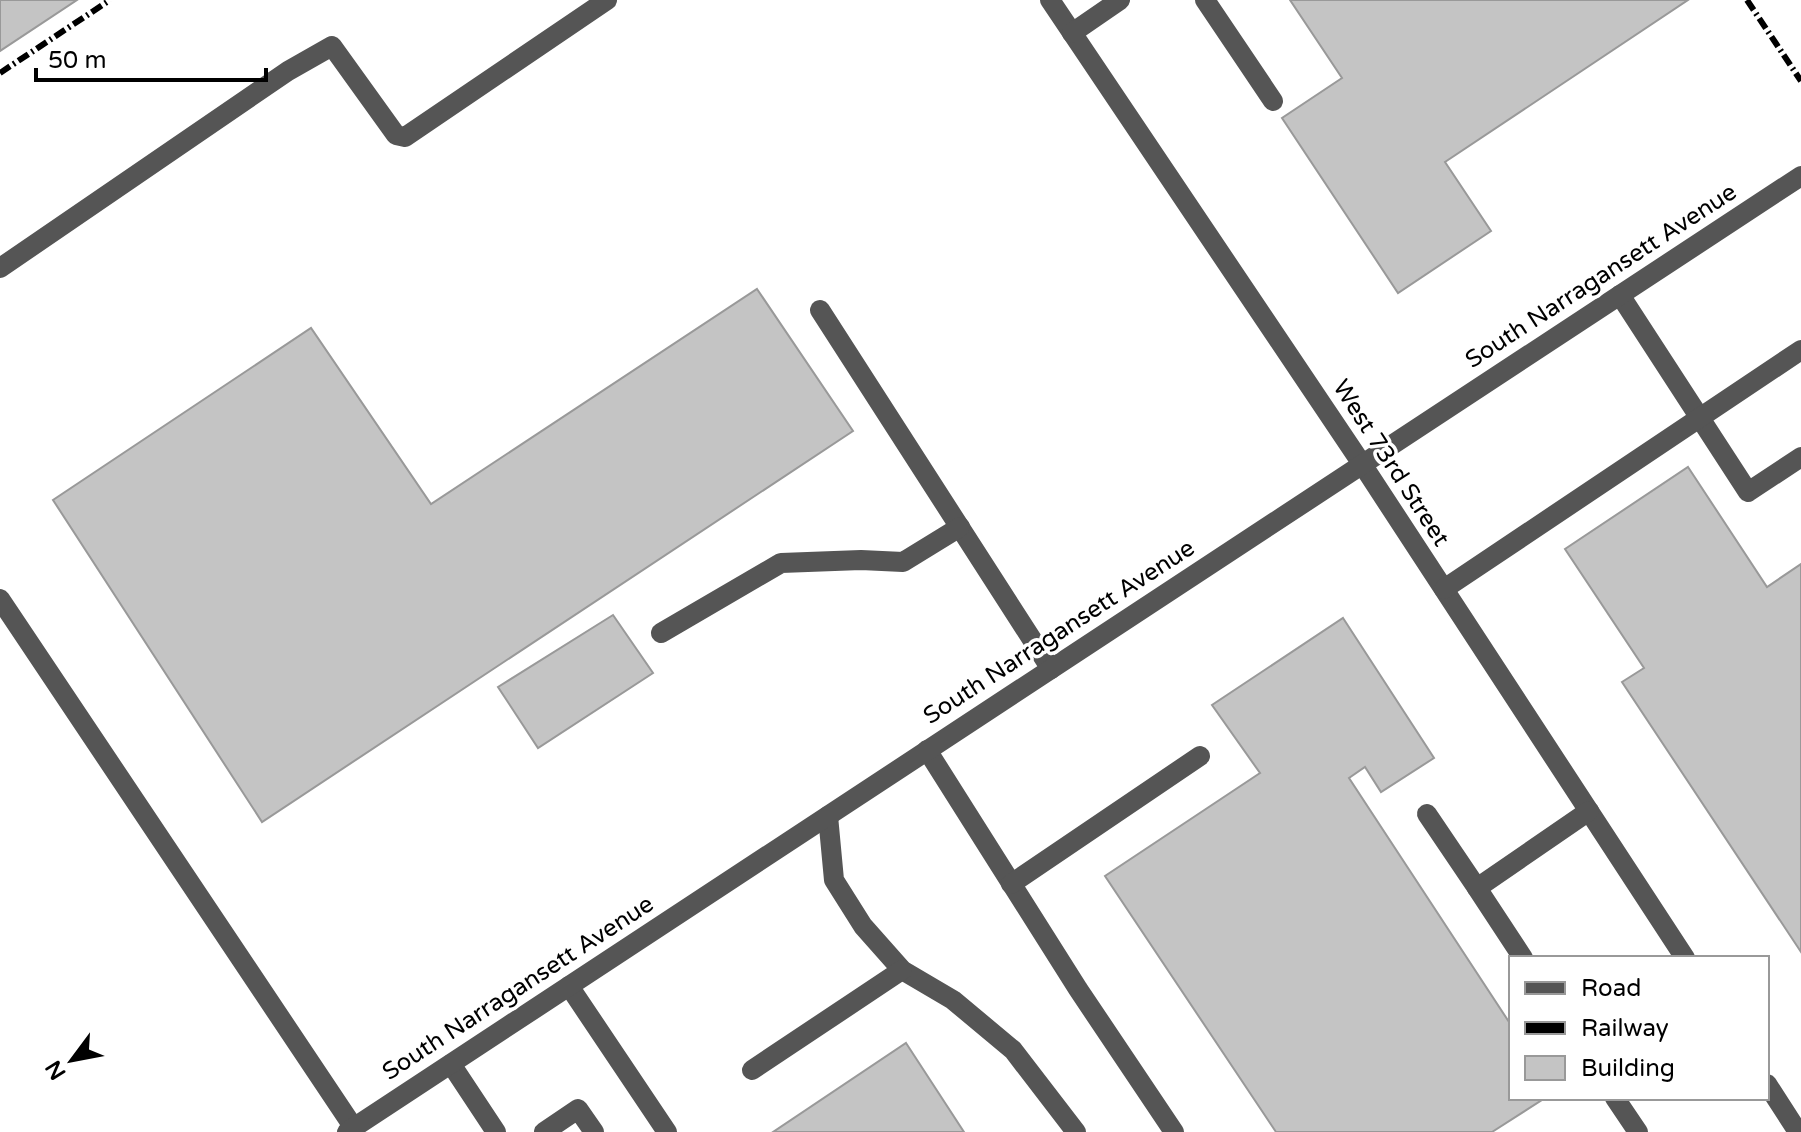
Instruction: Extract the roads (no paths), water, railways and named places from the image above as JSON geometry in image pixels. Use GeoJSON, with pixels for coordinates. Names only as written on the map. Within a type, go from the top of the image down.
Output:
{"type":"FeatureCollection","features":[{"type":"Feature","properties":{"kind":"street"},"geometry":{"type":"LineString","coordinates":[[0,268],[288,71],[332,46],[396,135],[405,137],[607,0]]}},
{"type":"Feature","properties":{"kind":"street","name":"West 73rd Street"},"geometry":{"type":"LineString","coordinates":[[1050,0],[1362,464],[1684,956]]}},
{"type":"Feature","properties":{"kind":"street"},"geometry":{"type":"LineString","coordinates":[[1072,33],[1120,0]]}},
{"type":"Feature","properties":{"kind":"street"},"geometry":{"type":"LineString","coordinates":[[1205,0],[1273,101]]}},
{"type":"Feature","properties":{"kind":"street","name":"South Narragansett Avenue"},"geometry":{"type":"LineString","coordinates":[[351,1130],[1801,177]]}},
{"type":"Feature","properties":{"kind":"street"},"geometry":{"type":"LineString","coordinates":[[1620,295],[1748,492],[1801,457]]}},
{"type":"Feature","properties":{"kind":"street"},"geometry":{"type":"LineString","coordinates":[[820,310],[1051,669]]}},
{"type":"Feature","properties":{"kind":"street"},"geometry":{"type":"LineString","coordinates":[[1444,589],[1801,350]]}},
{"type":"Feature","properties":{"kind":"street"},"geometry":{"type":"LineString","coordinates":[[661,633],[781,563],[903,562],[960,527]]}},
{"type":"Feature","properties":{"kind":"street"},"geometry":{"type":"LineString","coordinates":[[0,599],[351,1130]]}},
{"type":"Feature","properties":{"kind":"street"},"geometry":{"type":"LineString","coordinates":[[927,750],[1078,989],[1174,1132]]}},
{"type":"Feature","properties":{"kind":"street"},"geometry":{"type":"LineString","coordinates":[[1011,884],[1200,756]]}},
{"type":"Feature","properties":{"kind":"street"},"geometry":{"type":"LineString","coordinates":[[1477,888],[1589,811]]}},
{"type":"Feature","properties":{"kind":"street"},"geometry":{"type":"LineString","coordinates":[[1427,814],[1522,956]]}},
{"type":"Feature","properties":{"kind":"street"},"geometry":{"type":"LineString","coordinates":[[828,816],[834,880],[863,926],[902,970],[953,1000],[1013,1050],[1076,1132]]}},
{"type":"Feature","properties":{"kind":"street"},"geometry":{"type":"LineString","coordinates":[[752,1070],[902,970]]}},
{"type":"Feature","properties":{"kind":"street"},"geometry":{"type":"LineString","coordinates":[[569,986],[667,1132]]}},
{"type":"Feature","properties":{"kind":"street"},"geometry":{"type":"LineString","coordinates":[[451,1064],[496,1132]]}},
{"type":"Feature","properties":{"kind":"street"},"geometry":{"type":"LineString","coordinates":[[1769,1087],[1798,1132]]}},
{"type":"Feature","properties":{"kind":"street"},"geometry":{"type":"LineString","coordinates":[[1616,1100],[1638,1132]]}},
{"type":"Feature","properties":{"kind":"street"},"geometry":{"type":"LineString","coordinates":[[544,1132],[578,1109],[594,1132]]}},
{"type":"Feature","properties":{"kind":"railway"},"geometry":{"type":"LineString","coordinates":[[0,73],[110,0]]}},
{"type":"Feature","properties":{"kind":"railway"},"geometry":{"type":"LineString","coordinates":[[1747,0],[1801,81]]}}]}
